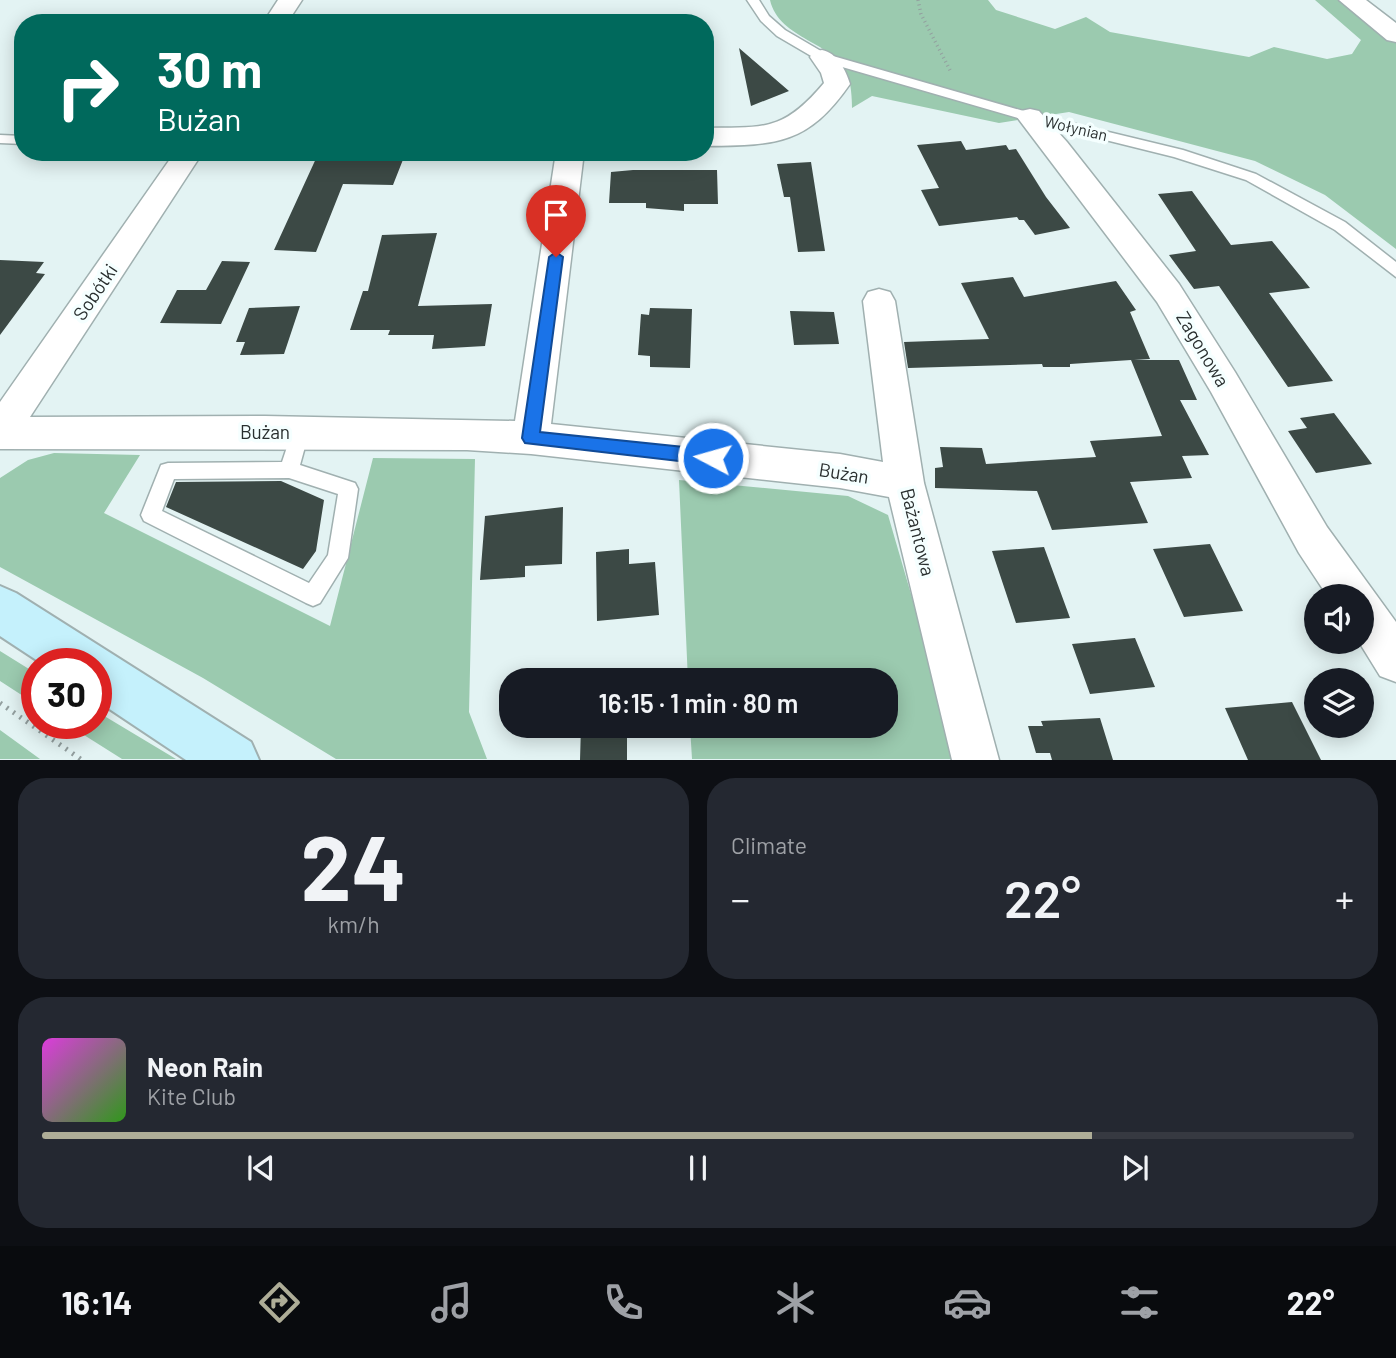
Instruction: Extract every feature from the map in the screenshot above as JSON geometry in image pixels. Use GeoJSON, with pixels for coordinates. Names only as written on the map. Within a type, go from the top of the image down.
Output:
{"type":"FeatureCollection","features":[{"type":"Feature","properties":{"kind":"main road"},"geometry":{"type":"LineString","coordinates":[[0,609],[61,648]]}},
{"type":"Feature","properties":{"kind":"main road"},"geometry":{"type":"LineString","coordinates":[[112,681],[233,760]]}},
{"type":"Feature","properties":{"kind":"street"},"geometry":{"type":"LineString","coordinates":[[1351,0],[1396,35]]}},
{"type":"Feature","properties":{"kind":"street"},"geometry":{"type":"LineString","coordinates":[[714,137],[764,136],[798,124],[837,84],[834,73],[822,57]]}},
{"type":"Feature","properties":{"kind":"street","name":"Zagonowa"},"geometry":{"type":"LineString","coordinates":[[1030,117],[1058,148],[1180,312],[1307,529],[1344,584]]}},
{"type":"Feature","properties":{"kind":"street","name":"Sobótki"},"geometry":{"type":"LineString","coordinates":[[0,433],[184,161]]}},
{"type":"Feature","properties":{"kind":"street"},"geometry":{"type":"LineString","coordinates":[[531,438],[569,161]]}},
{"type":"Feature","properties":{"kind":"street","name":"Bażantowa"},"geometry":{"type":"LineString","coordinates":[[879,301],[905,483],[976,760]]}},
{"type":"Feature","properties":{"kind":"street","name":"Bużan"},"geometry":{"type":"LineString","coordinates":[[0,433],[467,434],[531,438],[839,471],[905,483]]}},
{"type":"Feature","properties":{"kind":"street"},"geometry":{"type":"LineString","coordinates":[[1374,627],[1396,660]]}},
{"type":"Feature","properties":{"kind":"lane","name":"Wołynian"},"geometry":{"type":"LineString","coordinates":[[754,0],[765,19],[781,33],[822,57],[1030,117],[1216,163],[1251,177],[1340,226],[1396,271]]}},
{"type":"Feature","properties":{"kind":"lane"},"geometry":{"type":"LineString","coordinates":[[289,470],[300,432]]}},
{"type":"Feature","properties":{"kind":"lane"},"geometry":{"type":"LineString","coordinates":[[289,470],[348,489],[338,558],[313,596],[150,515],[168,471],[289,470]]}},
{"type":"Feature","properties":{"kind":"path"},"geometry":{"type":"LineString","coordinates":[[918,0],[922,14],[964,96]]}},
{"type":"Feature","properties":{"kind":"path"},"geometry":{"type":"LineString","coordinates":[[0,703],[82,760]]}},
{"type":"Feature","properties":{"kind":"green space"},"geometry":{"type":"Polygon","coordinates":[[[770,0],[988,0],[996,10],[1055,29],[1086,17],[1110,32],[1249,57],[1274,47],[1327,59],[1352,54],[1361,40],[1315,0],[1345,0],[1396,41],[1396,249],[1325,195],[1255,161],[1069,112],[999,123],[872,96],[852,108],[849,79],[842,64],[784,24],[775,13],[770,0]]]}},
{"type":"Feature","properties":{"kind":"green space"},"geometry":{"type":"Polygon","coordinates":[[[54,453],[140,455],[104,513],[330,626],[373,458],[475,459],[469,712],[487,759],[336,759],[203,678],[0,567],[0,478],[28,460],[54,453]]]}},
{"type":"Feature","properties":{"kind":"green space"},"geometry":{"type":"Polygon","coordinates":[[[679,480],[848,496],[888,515],[959,759],[692,759],[691,738],[898,738],[898,668],[687,668],[679,480]]]}},
{"type":"Feature","properties":{"kind":"green space"},"geometry":{"type":"Polygon","coordinates":[[[0,651],[21,664],[21,695],[0,681],[0,651]]]}},
{"type":"Feature","properties":{"kind":"green space"},"geometry":{"type":"Polygon","coordinates":[[[112,721],[176,759],[122,759],[90,739],[112,739],[112,721]]]}},
{"type":"Feature","properties":{"kind":"green space"},"geometry":{"type":"Polygon","coordinates":[[[0,730],[40,759],[0,759],[0,730]]]}},
{"type":"Feature","properties":{"kind":"building"},"geometry":{"type":"Polygon","coordinates":[[[739,48],[789,91],[751,106],[739,48]]]}},
{"type":"Feature","properties":{"kind":"building"},"geometry":{"type":"Polygon","coordinates":[[[961,141],[966,150],[1006,145],[1009,150],[1016,149],[1046,197],[1070,228],[1035,235],[1024,220],[1017,217],[939,226],[921,190],[939,188],[917,145],[961,141]]]}},
{"type":"Feature","properties":{"kind":"building"},"geometry":{"type":"Polygon","coordinates":[[[315,161],[402,161],[393,185],[343,184],[316,252],[274,250],[315,161]]]}},
{"type":"Feature","properties":{"kind":"building"},"geometry":{"type":"Polygon","coordinates":[[[811,162],[825,251],[798,252],[790,197],[784,197],[777,164],[811,162]]]}},
{"type":"Feature","properties":{"kind":"building"},"geometry":{"type":"Polygon","coordinates":[[[717,170],[718,204],[684,204],[684,211],[646,208],[646,203],[609,203],[611,172],[717,170]]]}},
{"type":"Feature","properties":{"kind":"building"},"geometry":{"type":"Polygon","coordinates":[[[1192,191],[1231,245],[1272,241],[1310,288],[1269,293],[1333,381],[1288,387],[1219,286],[1194,289],[1169,255],[1196,251],[1158,194],[1192,191]]]}},
{"type":"Feature","properties":{"kind":"building"},"geometry":{"type":"Polygon","coordinates":[[[437,233],[418,306],[492,304],[485,346],[432,349],[434,335],[388,335],[390,330],[350,330],[363,291],[368,291],[382,235],[437,233]]]}},
{"type":"Feature","properties":{"kind":"building"},"geometry":{"type":"Polygon","coordinates":[[[0,260],[44,262],[36,273],[45,274],[0,335],[0,260]]]}},
{"type":"Feature","properties":{"kind":"building"},"geometry":{"type":"Polygon","coordinates":[[[222,261],[250,262],[221,324],[160,323],[177,290],[206,290],[222,261]]]}},
{"type":"Feature","properties":{"kind":"building"},"geometry":{"type":"Polygon","coordinates":[[[1013,277],[1024,297],[1116,281],[1136,310],[1130,312],[1150,359],[1134,360],[1179,360],[1197,400],[1180,400],[1209,455],[1182,456],[1192,478],[1130,482],[1148,523],[1052,530],[1037,491],[935,488],[935,468],[943,467],[940,447],[982,448],[986,464],[1096,457],[1090,441],[1162,436],[1131,360],[1070,364],[1070,367],[1043,367],[1042,364],[908,368],[904,342],[989,339],[961,283],[1013,277]]]}},
{"type":"Feature","properties":{"kind":"building"},"geometry":{"type":"Polygon","coordinates":[[[300,306],[284,354],[240,355],[245,342],[236,342],[249,308],[300,306]]]}},
{"type":"Feature","properties":{"kind":"building"},"geometry":{"type":"Polygon","coordinates":[[[650,308],[692,309],[690,368],[650,367],[650,356],[638,355],[641,314],[649,315],[650,308]]]}},
{"type":"Feature","properties":{"kind":"building"},"geometry":{"type":"Polygon","coordinates":[[[790,311],[834,312],[839,344],[794,345],[790,311]]]}},
{"type":"Feature","properties":{"kind":"building"},"geometry":{"type":"Polygon","coordinates":[[[1334,413],[1372,464],[1316,473],[1288,431],[1307,428],[1300,418],[1334,413]]]}},
{"type":"Feature","properties":{"kind":"building"},"geometry":{"type":"Polygon","coordinates":[[[281,481],[324,500],[316,551],[303,569],[166,507],[176,482],[281,481]]]}},
{"type":"Feature","properties":{"kind":"building"},"geometry":{"type":"Polygon","coordinates":[[[563,507],[562,564],[525,566],[525,577],[480,580],[485,516],[563,507]]]}},
{"type":"Feature","properties":{"kind":"building"},"geometry":{"type":"Polygon","coordinates":[[[1210,544],[1243,611],[1184,617],[1153,549],[1210,544]]]}},
{"type":"Feature","properties":{"kind":"building"},"geometry":{"type":"Polygon","coordinates":[[[1044,547],[1070,618],[1016,623],[992,551],[1044,547]]]}},
{"type":"Feature","properties":{"kind":"building"},"geometry":{"type":"Polygon","coordinates":[[[629,549],[629,564],[655,562],[659,615],[597,621],[596,552],[629,549]]]}},
{"type":"Feature","properties":{"kind":"building"},"geometry":{"type":"Polygon","coordinates":[[[1135,638],[1155,687],[1090,694],[1072,644],[1135,638]]]}},
{"type":"Feature","properties":{"kind":"building"},"geometry":{"type":"Polygon","coordinates":[[[1292,702],[1304,726],[1304,738],[1310,738],[1321,760],[1248,760],[1225,708],[1292,702]]]}},
{"type":"Feature","properties":{"kind":"building"},"geometry":{"type":"Polygon","coordinates":[[[1100,718],[1113,760],[1052,760],[1050,753],[1036,753],[1028,726],[1043,726],[1041,721],[1100,718]]]}},
{"type":"Feature","properties":{"kind":"building"},"geometry":{"type":"Polygon","coordinates":[[[581,738],[627,738],[627,760],[580,760],[581,738]]]}},
{"type":"Feature","properties":{"kind":"route"},"geometry":{"type":"LineString","coordinates":[[556,257],[531,438],[713,458]]}}]}
